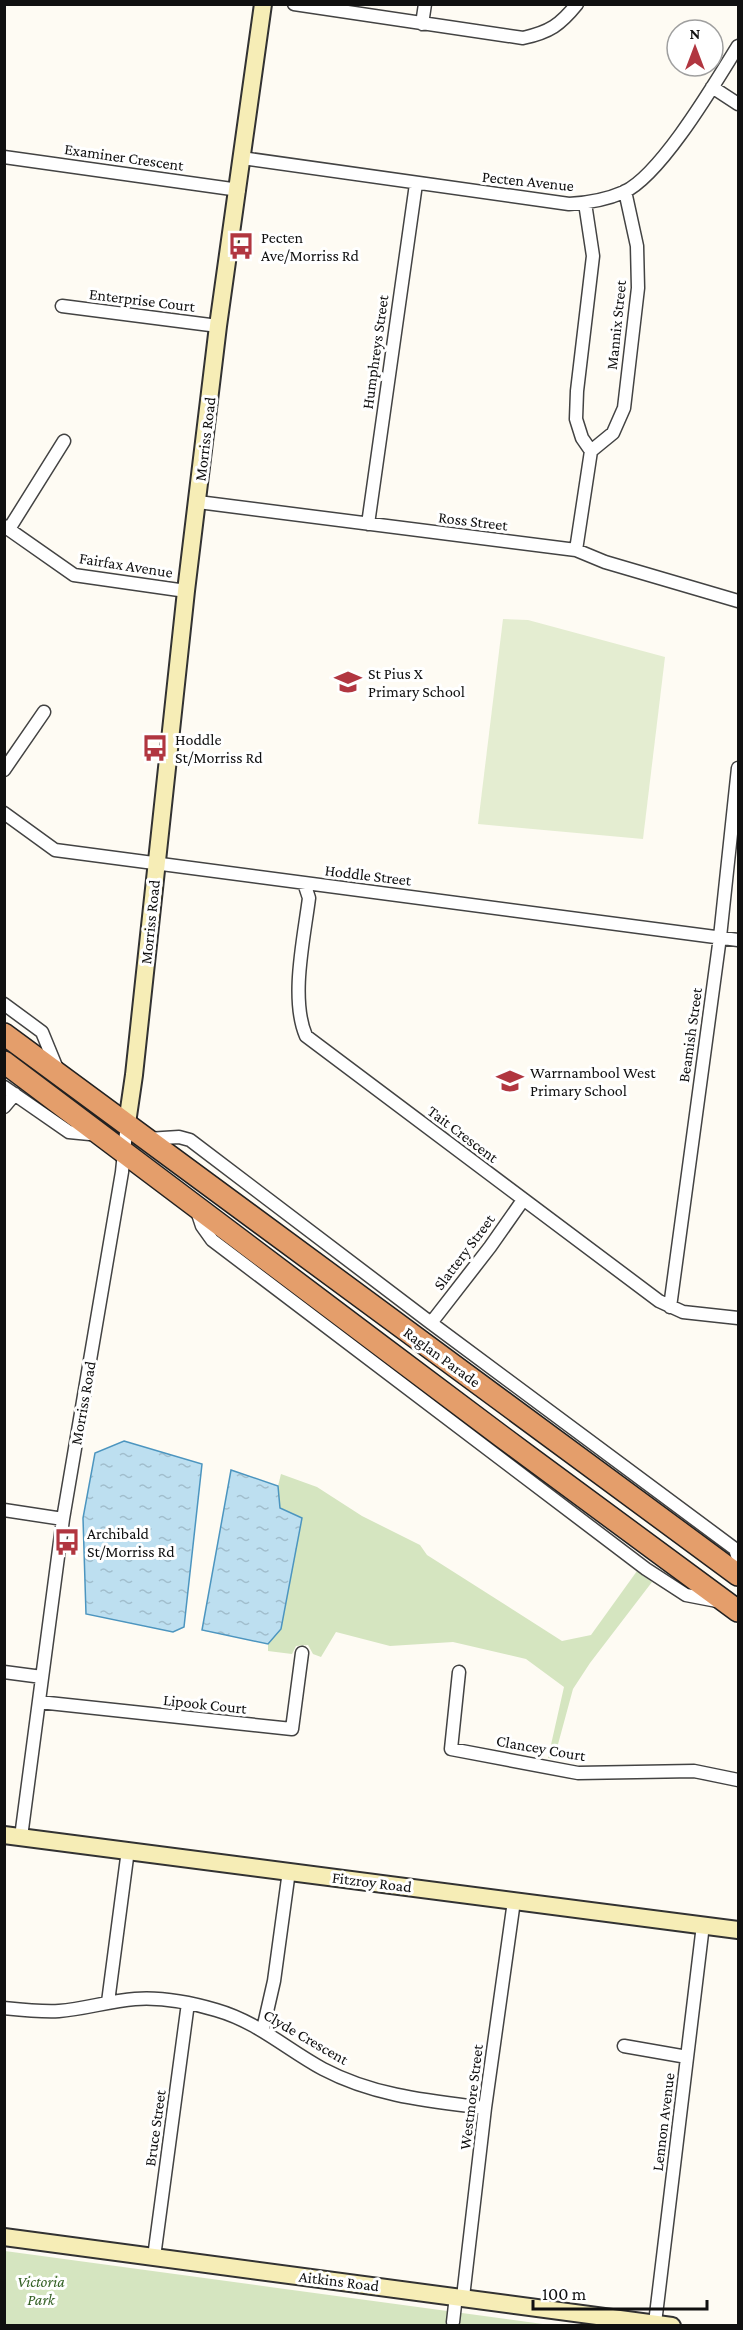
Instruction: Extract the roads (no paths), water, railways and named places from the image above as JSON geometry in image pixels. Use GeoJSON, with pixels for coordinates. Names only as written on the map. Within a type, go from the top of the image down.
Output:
{"type":"FeatureCollection","features":[{"type":"Feature","properties":{"kind":"highway","name":"Raglan Parade"},"geometry":{"type":"LineString","coordinates":[[4,1034],[738,1575]]}},
{"type":"Feature","properties":{"kind":"highway","name":"Raglan Parade"},"geometry":{"type":"LineString","coordinates":[[4,1062],[733,1607]]}},
{"type":"Feature","properties":{"kind":"street","name":"Morriss Road"},"geometry":{"type":"LineString","coordinates":[[13,1836],[39,1702],[63,1518],[124,1151],[218,326],[239,190],[263,4]]}},
{"type":"Feature","properties":{"kind":"street"},"geometry":{"type":"LineString","coordinates":[[294,4],[523,38],[544,33],[563,21],[578,4]]}},
{"type":"Feature","properties":{"kind":"street"},"geometry":{"type":"LineString","coordinates":[[423,24],[425,4]]}},
{"type":"Feature","properties":{"kind":"street","name":"Pecten Avenue"},"geometry":{"type":"LineString","coordinates":[[242,159],[569,204],[585,203],[625,191],[656,167],[738,46]]}},
{"type":"Feature","properties":{"kind":"street"},"geometry":{"type":"LineString","coordinates":[[712,87],[738,104]]}},
{"type":"Feature","properties":{"kind":"street","name":"Examiner Crescent"},"geometry":{"type":"LineString","coordinates":[[4,157],[239,190]]}},
{"type":"Feature","properties":{"kind":"street","name":"Humphreys Street"},"geometry":{"type":"LineString","coordinates":[[368,524],[416,184]]}},
{"type":"Feature","properties":{"kind":"street","name":"Mannix Street"},"geometry":{"type":"LineString","coordinates":[[585,203],[593,256],[577,391],[576,419],[582,438],[591,451],[613,433],[624,408],[638,288],[637,246],[625,191]]}},
{"type":"Feature","properties":{"kind":"street","name":"Enterprise Court"},"geometry":{"type":"LineString","coordinates":[[62,306],[218,326]]}},
{"type":"Feature","properties":{"kind":"street"},"geometry":{"type":"LineString","coordinates":[[7,527],[64,441]]}},
{"type":"Feature","properties":{"kind":"street"},"geometry":{"type":"LineString","coordinates":[[576,550],[591,451]]}},
{"type":"Feature","properties":{"kind":"street","name":"Ross Street"},"geometry":{"type":"LineString","coordinates":[[198,502],[576,550],[605,562],[738,601]]}},
{"type":"Feature","properties":{"kind":"street","name":"Fairfax Avenue"},"geometry":{"type":"LineString","coordinates":[[7,527],[74,575],[186,591]]}},
{"type":"Feature","properties":{"kind":"street"},"geometry":{"type":"LineString","coordinates":[[4,770],[44,712]]}},
{"type":"Feature","properties":{"kind":"street","name":"Beamish Street"},"geometry":{"type":"LineString","coordinates":[[670,1307],[720,937],[738,768]]}},
{"type":"Feature","properties":{"kind":"street","name":"Hoddle Street"},"geometry":{"type":"LineString","coordinates":[[4,813],[55,850],[738,940]]}},
{"type":"Feature","properties":{"kind":"street","name":"Tait Crescent"},"geometry":{"type":"LineString","coordinates":[[304,884],[309,898],[297,1003],[300,1023],[306,1036],[658,1301],[683,1312],[738,1318]]}},
{"type":"Feature","properties":{"kind":"street"},"geometry":{"type":"LineString","coordinates":[[4,1004],[42,1032],[60,1076]]}},
{"type":"Feature","properties":{"kind":"street"},"geometry":{"type":"LineString","coordinates":[[4,1107],[10,1090],[69,1132],[104,1136]]}},
{"type":"Feature","properties":{"kind":"street","name":"Raglan Parade"},"geometry":{"type":"LineString","coordinates":[[145,1139],[179,1137],[190,1140],[735,1549],[738,1558]]}},
{"type":"Feature","properties":{"kind":"street","name":"Slattery Street"},"geometry":{"type":"LineString","coordinates":[[431,1323],[523,1200]]}},
{"type":"Feature","properties":{"kind":"street"},"geometry":{"type":"LineString","coordinates":[[4,1510],[63,1518]]}},
{"type":"Feature","properties":{"kind":"street","name":"Lipook Court"},"geometry":{"type":"LineString","coordinates":[[39,1702],[292,1729],[302,1653]]}},
{"type":"Feature","properties":{"kind":"street"},"geometry":{"type":"LineString","coordinates":[[4,1672],[42,1677]]}},
{"type":"Feature","properties":{"kind":"street","name":"Clancey Court"},"geometry":{"type":"LineString","coordinates":[[459,1672],[451,1749],[578,1773],[694,1771],[738,1780]]}},
{"type":"Feature","properties":{"kind":"street","name":"Fitzroy Road"},"geometry":{"type":"LineString","coordinates":[[13,1836],[738,1930]]}},
{"type":"Feature","properties":{"kind":"street"},"geometry":{"type":"LineString","coordinates":[[108,2002],[128,1850]]}},
{"type":"Feature","properties":{"kind":"street"},"geometry":{"type":"LineString","coordinates":[[263,2030],[274,1981],[289,1871]]}},
{"type":"Feature","properties":{"kind":"street","name":"Westmore Street"},"geometry":{"type":"LineString","coordinates":[[453,2322],[459,2297],[514,1901]]}},
{"type":"Feature","properties":{"kind":"street","name":"Lennon Avenue"},"geometry":{"type":"LineString","coordinates":[[655,2323],[703,1925]]}},
{"type":"Feature","properties":{"kind":"street","name":"Clyde Crescent"},"geometry":{"type":"LineString","coordinates":[[4,2008],[58,2011],[138,1999],[188,2004],[217,2010],[263,2030],[322,2069],[380,2092],[402,2098],[485,2108]]}},
{"type":"Feature","properties":{"kind":"street","name":"Bruce Street"},"geometry":{"type":"LineString","coordinates":[[154,2257],[188,2004]]}},
{"type":"Feature","properties":{"kind":"street"},"geometry":{"type":"LineString","coordinates":[[624,2046],[687,2057]]}},
{"type":"Feature","properties":{"kind":"street","name":"Aitkins Road"},"geometry":{"type":"LineString","coordinates":[[4,2237],[672,2325]]}},
{"type":"Feature","properties":{"kind":"water"},"geometry":{"type":"Polygon","coordinates":[[[124,1441],[202,1464],[184,1627],[173,1632],[86,1614],[83,1518],[95,1453],[124,1441]]]}},
{"type":"Feature","properties":{"kind":"water"},"geometry":{"type":"Polygon","coordinates":[[[231,1470],[278,1486],[280,1508],[302,1518],[281,1629],[268,1644],[202,1630],[231,1470]]]}},
{"type":"Feature","properties":{"kind":"place","name":"Pecten Ave/Morriss Rd"},"geometry":{"type":"Point","coordinates":[241,246]}},
{"type":"Feature","properties":{"kind":"place","name":"St Pius X Primary School"},"geometry":{"type":"Point","coordinates":[348,682]}},
{"type":"Feature","properties":{"kind":"place","name":"Hoddle St/Morriss Rd"},"geometry":{"type":"Point","coordinates":[155,748]}},
{"type":"Feature","properties":{"kind":"place","name":"Warrnambool West Primary School"},"geometry":{"type":"Point","coordinates":[510,1081]}},
{"type":"Feature","properties":{"kind":"place","name":"Archibald St/Morriss Rd"},"geometry":{"type":"Point","coordinates":[67,1542]}},
{"type":"Feature","properties":{"kind":"park label","name":"Victoria Park"},"geometry":{"type":"Point","coordinates":[41,2290]}}]}
